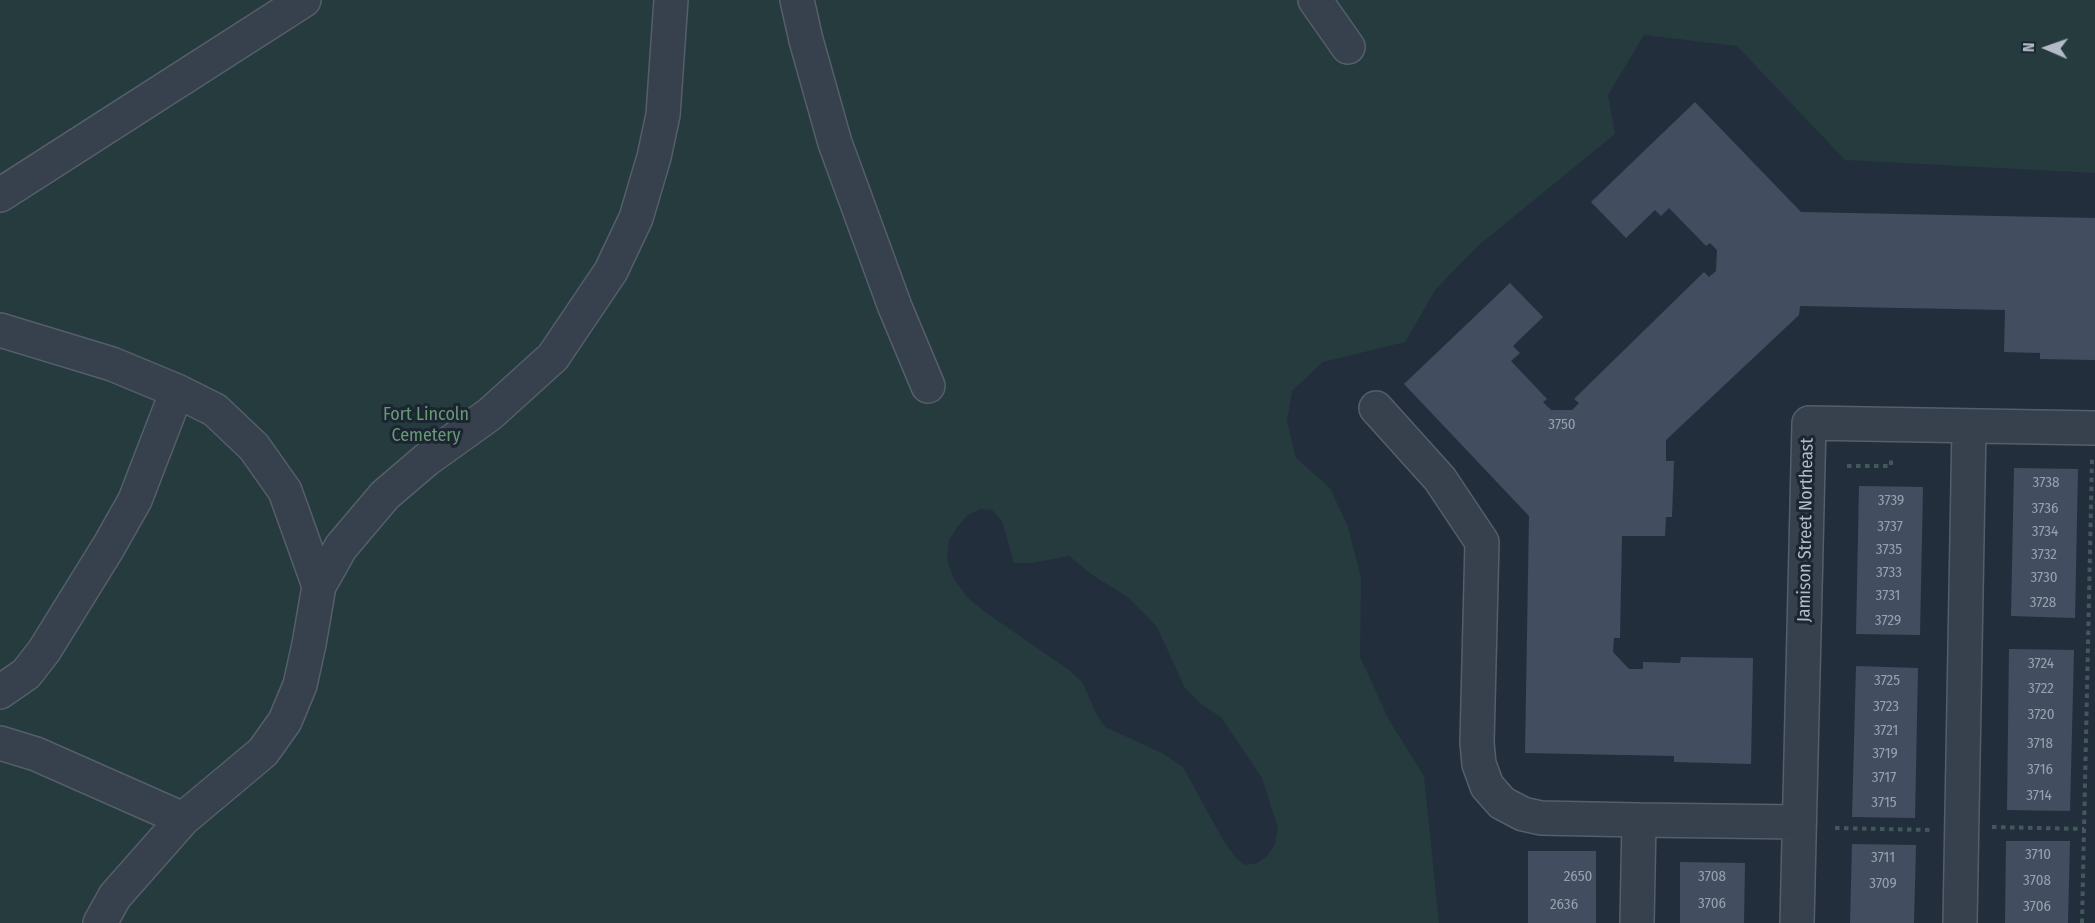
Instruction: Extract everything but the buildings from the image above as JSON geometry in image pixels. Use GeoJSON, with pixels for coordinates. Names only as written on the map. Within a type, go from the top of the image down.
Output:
{"type":"FeatureCollection","features":[{"type":"Feature","properties":{"kind":"street"},"geometry":{"type":"LineString","coordinates":[[0,195],[304,0]]}},
{"type":"Feature","properties":{"kind":"street"},"geometry":{"type":"LineString","coordinates":[[100,923],[115,896],[183,819],[262,752],[285,721],[300,685],[319,586],[341,547],[385,495],[426,460],[490,414],[554,357],[611,271],[636,218],[654,157],[663,115],[671,0]]}},
{"type":"Feature","properties":{"kind":"street"},"geometry":{"type":"LineString","coordinates":[[797,0],[806,40],[836,143],[895,307],[928,386]]}},
{"type":"Feature","properties":{"kind":"street"},"geometry":{"type":"LineString","coordinates":[[1315,0],[1348,47]]}},
{"type":"Feature","properties":{"kind":"street"},"geometry":{"type":"LineString","coordinates":[[0,330],[112,364],[177,391],[215,410],[254,447],[285,491],[319,586]]}},
{"type":"Feature","properties":{"kind":"street"},"geometry":{"type":"LineString","coordinates":[[0,692],[26,674],[44,651],[109,546],[135,500],[177,391]]}},
{"type":"Feature","properties":{"kind":"street"},"geometry":{"type":"LineString","coordinates":[[1376,408],[1440,479],[1482,542],[1477,743],[1479,764],[1487,786],[1502,803],[1522,814],[1540,818],[1799,822]]}},
{"type":"Feature","properties":{"kind":"street","name":"Jamison Street Northeast"},"geometry":{"type":"LineString","coordinates":[[1797,923],[1809,423],[1969,427],[2093,443]]}},
{"type":"Feature","properties":{"kind":"street"},"geometry":{"type":"LineString","coordinates":[[1960,923],[1969,427]]}},
{"type":"Feature","properties":{"kind":"street"},"geometry":{"type":"LineString","coordinates":[[0,742],[36,754],[183,819]]}},
{"type":"Feature","properties":{"kind":"street"},"geometry":{"type":"LineString","coordinates":[[1637,923],[1639,820]]}},
{"type":"Feature","properties":{"kind":"path"},"geometry":{"type":"LineString","coordinates":[[2082,923],[2093,443]]}},
{"type":"Feature","properties":{"kind":"path"},"geometry":{"type":"LineString","coordinates":[[1847,466],[1891,466],[1891,453]]}},
{"type":"Feature","properties":{"kind":"green space","name":"Fort Lincoln Cemetery"},"geometry":{"type":"Polygon","coordinates":[[[0,0],[2095,0],[2095,173],[1845,160],[1737,46],[1644,35],[1608,95],[1615,134],[1479,245],[1436,289],[1405,342],[1323,362],[1292,391],[1287,421],[1296,458],[1330,488],[1348,527],[1361,578],[1360,657],[1389,720],[1424,776],[1439,923],[0,923],[0,0]],[[980,509],[968,515],[949,541],[947,560],[954,579],[967,597],[1069,670],[1082,682],[1105,727],[1162,753],[1183,767],[1223,840],[1236,858],[1245,865],[1257,863],[1267,856],[1275,844],[1278,828],[1262,778],[1221,717],[1201,704],[1185,688],[1157,627],[1129,598],[1091,574],[1069,556],[1032,563],[1014,563],[1002,521],[992,510],[980,509]]]}}]}
